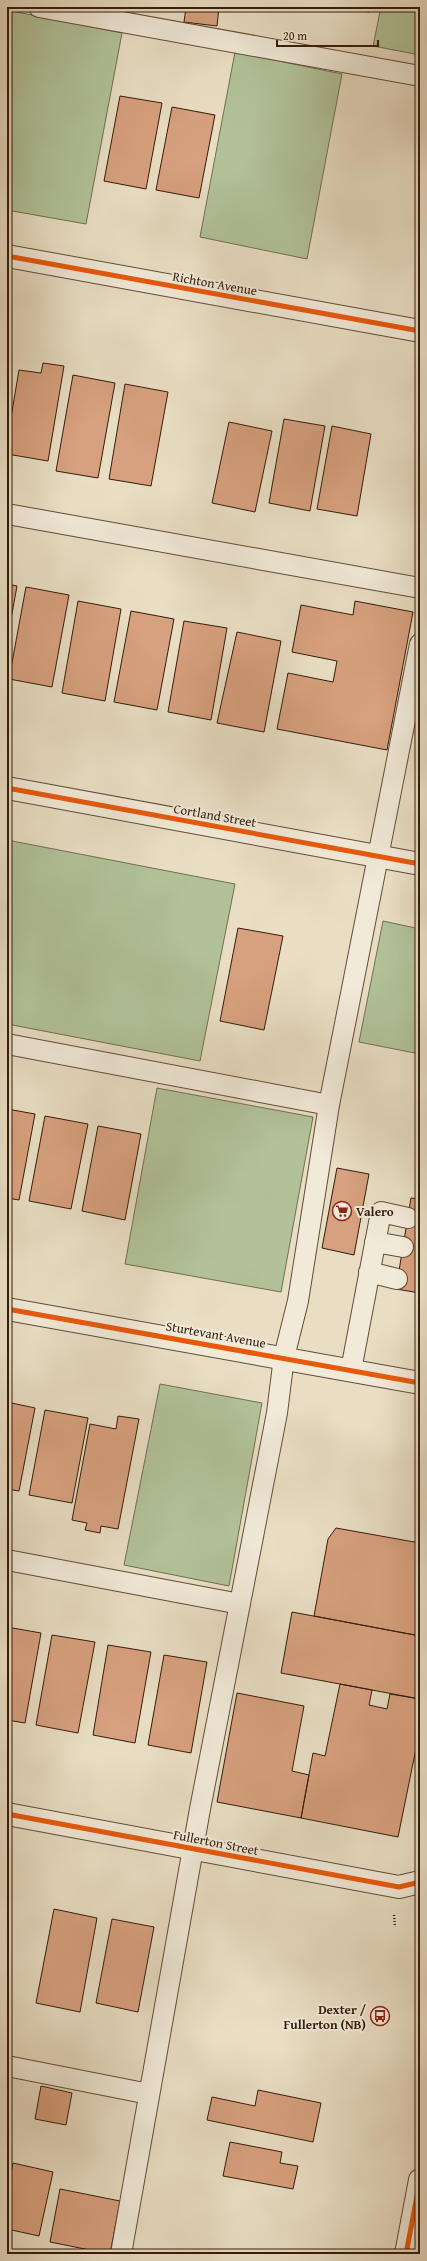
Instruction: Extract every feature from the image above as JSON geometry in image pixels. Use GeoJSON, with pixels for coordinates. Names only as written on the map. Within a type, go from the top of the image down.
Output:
{"type":"FeatureCollection","features":[{"type":"Feature","properties":{"kind":"street","name":"Richton Avenue"},"geometry":{"type":"LineString","coordinates":[[7,256],[420,332]]}},
{"type":"Feature","properties":{"kind":"street","name":"Cortland Street"},"geometry":{"type":"LineString","coordinates":[[7,788],[420,864]]}},
{"type":"Feature","properties":{"kind":"street","name":"Sturtevant Avenue"},"geometry":{"type":"LineString","coordinates":[[7,1309],[284,1357],[420,1383]]}},
{"type":"Feature","properties":{"kind":"street","name":"Fullerton Street"},"geometry":{"type":"LineString","coordinates":[[7,1814],[399,1887],[420,1882]]}},
{"type":"Feature","properties":{"kind":"street"},"geometry":{"type":"LineString","coordinates":[[406,2254],[420,2180]]}},
{"type":"Feature","properties":{"kind":"lane"},"geometry":{"type":"LineString","coordinates":[[39,7],[420,76]]}},
{"type":"Feature","properties":{"kind":"lane"},"geometry":{"type":"LineString","coordinates":[[7,514],[420,588]]}},
{"type":"Feature","properties":{"kind":"lane"},"geometry":{"type":"LineString","coordinates":[[121,2254],[193,1849],[277,1413],[284,1357],[298,1301],[329,1105],[380,857],[420,644]]}},
{"type":"Feature","properties":{"kind":"lane"},"geometry":{"type":"LineString","coordinates":[[7,1044],[329,1105]]}},
{"type":"Feature","properties":{"kind":"lane"},"geometry":{"type":"LineString","coordinates":[[351,1370],[381,1212],[408,1218]]}},
{"type":"Feature","properties":{"kind":"lane"},"geometry":{"type":"LineString","coordinates":[[375,1242],[403,1247]]}},
{"type":"Feature","properties":{"kind":"lane"},"geometry":{"type":"LineString","coordinates":[[369,1272],[397,1278]]}},
{"type":"Feature","properties":{"kind":"lane"},"geometry":{"type":"LineString","coordinates":[[7,1560],[240,1604]]}},
{"type":"Feature","properties":{"kind":"lane"},"geometry":{"type":"LineString","coordinates":[[7,2066],[149,2094]]}},
{"type":"Feature","properties":{"kind":"path"},"geometry":{"type":"LineString","coordinates":[[394,1914],[395,1927]]}},
{"type":"Feature","properties":{"kind":"green space"},"geometry":{"type":"Polygon","coordinates":[[[381,7],[420,7],[420,55],[373,46],[381,7]]]}},
{"type":"Feature","properties":{"kind":"green space"},"geometry":{"type":"Polygon","coordinates":[[[7,10],[122,33],[86,224],[7,210],[7,10]]]}},
{"type":"Feature","properties":{"kind":"green space"},"geometry":{"type":"Polygon","coordinates":[[[235,52],[342,74],[307,259],[200,237],[235,52]]]}},
{"type":"Feature","properties":{"kind":"green space"},"geometry":{"type":"Polygon","coordinates":[[[7,840],[235,884],[200,1061],[7,1024],[7,840]]]}},
{"type":"Feature","properties":{"kind":"green space"},"geometry":{"type":"Polygon","coordinates":[[[383,921],[420,929],[420,1054],[359,1042],[383,921]]]}},
{"type":"Feature","properties":{"kind":"green space"},"geometry":{"type":"Polygon","coordinates":[[[157,1088],[313,1117],[281,1292],[125,1264],[157,1088]]]}},
{"type":"Feature","properties":{"kind":"green space"},"geometry":{"type":"Polygon","coordinates":[[[160,1384],[262,1403],[229,1586],[124,1565],[160,1384]]]}},
{"type":"Feature","properties":{"kind":"building"},"geometry":{"type":"Polygon","coordinates":[[[186,7],[219,7],[217,26],[184,22],[186,7]]]}},
{"type":"Feature","properties":{"kind":"building"},"geometry":{"type":"Polygon","coordinates":[[[341,7],[370,7],[369,12],[341,7]]]}},
{"type":"Feature","properties":{"kind":"building"},"geometry":{"type":"Polygon","coordinates":[[[120,96],[162,103],[146,189],[104,181],[120,96]]]}},
{"type":"Feature","properties":{"kind":"building"},"geometry":{"type":"Polygon","coordinates":[[[172,107],[215,115],[199,198],[156,190],[172,107]]]}},
{"type":"Feature","properties":{"kind":"building"},"geometry":{"type":"Polygon","coordinates":[[[43,363],[64,366],[48,461],[7,454],[7,441],[19,370],[41,373],[43,363]]]}},
{"type":"Feature","properties":{"kind":"building"},"geometry":{"type":"Polygon","coordinates":[[[73,375],[115,383],[98,478],[56,471],[73,375]]]}},
{"type":"Feature","properties":{"kind":"building"},"geometry":{"type":"Polygon","coordinates":[[[125,384],[168,392],[151,486],[109,479],[125,384]]]}},
{"type":"Feature","properties":{"kind":"building"},"geometry":{"type":"Polygon","coordinates":[[[284,419],[325,426],[310,511],[269,503],[284,419]]]}},
{"type":"Feature","properties":{"kind":"building"},"geometry":{"type":"Polygon","coordinates":[[[229,422],[272,431],[255,512],[212,503],[229,422]]]}},
{"type":"Feature","properties":{"kind":"building"},"geometry":{"type":"Polygon","coordinates":[[[332,426],[371,434],[357,516],[317,509],[332,426]]]}},
{"type":"Feature","properties":{"kind":"building"},"geometry":{"type":"Polygon","coordinates":[[[7,584],[17,586],[7,641],[7,584]]]}},
{"type":"Feature","properties":{"kind":"building"},"geometry":{"type":"Polygon","coordinates":[[[26,587],[69,595],[52,687],[9,679],[26,587]]]}},
{"type":"Feature","properties":{"kind":"building"},"geometry":{"type":"Polygon","coordinates":[[[78,601],[121,609],[105,701],[62,693],[78,601]]]}},
{"type":"Feature","properties":{"kind":"building"},"geometry":{"type":"Polygon","coordinates":[[[355,601],[413,612],[387,750],[277,729],[288,673],[333,682],[337,661],[292,652],[301,605],[353,615],[355,601]]]}},
{"type":"Feature","properties":{"kind":"building"},"geometry":{"type":"Polygon","coordinates":[[[131,611],[174,619],[157,710],[114,702],[131,611]]]}},
{"type":"Feature","properties":{"kind":"building"},"geometry":{"type":"Polygon","coordinates":[[[184,621],[227,628],[211,720],[168,712],[184,621]]]}},
{"type":"Feature","properties":{"kind":"building"},"geometry":{"type":"Polygon","coordinates":[[[237,632],[281,641],[264,732],[217,723],[237,632]]]}},
{"type":"Feature","properties":{"kind":"building"},"geometry":{"type":"Polygon","coordinates":[[[238,928],[283,936],[264,1030],[220,1021],[238,928]]]}},
{"type":"Feature","properties":{"kind":"building"},"geometry":{"type":"Polygon","coordinates":[[[7,1109],[35,1114],[19,1200],[7,1198],[7,1109]]]}},
{"type":"Feature","properties":{"kind":"building"},"geometry":{"type":"Polygon","coordinates":[[[45,1116],[88,1124],[71,1209],[29,1201],[45,1116]]]}},
{"type":"Feature","properties":{"kind":"building"},"geometry":{"type":"Polygon","coordinates":[[[98,1126],[141,1134],[125,1220],[82,1211],[98,1126]]]}},
{"type":"Feature","properties":{"kind":"building"},"geometry":{"type":"Polygon","coordinates":[[[337,1168],[369,1174],[354,1255],[322,1248],[337,1168]]]}},
{"type":"Feature","properties":{"kind":"building"},"geometry":{"type":"Polygon","coordinates":[[[411,1198],[420,1199],[420,1293],[396,1289],[411,1198]]]}},
{"type":"Feature","properties":{"kind":"building"},"geometry":{"type":"Polygon","coordinates":[[[7,1402],[35,1408],[19,1491],[7,1489],[7,1402]]]}},
{"type":"Feature","properties":{"kind":"building"},"geometry":{"type":"Polygon","coordinates":[[[45,1410],[88,1418],[72,1503],[29,1495],[45,1410]]]}},
{"type":"Feature","properties":{"kind":"building"},"geometry":{"type":"Polygon","coordinates":[[[118,1416],[139,1419],[118,1529],[101,1526],[100,1533],[85,1530],[87,1523],[72,1520],[90,1424],[116,1429],[118,1416]]]}},
{"type":"Feature","properties":{"kind":"building"},"geometry":{"type":"Polygon","coordinates":[[[336,1528],[420,1543],[420,1636],[314,1616],[328,1539],[336,1528]]]}},
{"type":"Feature","properties":{"kind":"building"},"geometry":{"type":"Polygon","coordinates":[[[292,1612],[420,1636],[420,1699],[281,1673],[292,1612]]]}},
{"type":"Feature","properties":{"kind":"building"},"geometry":{"type":"Polygon","coordinates":[[[7,1627],[41,1633],[25,1723],[7,1720],[7,1627]]]}},
{"type":"Feature","properties":{"kind":"building"},"geometry":{"type":"Polygon","coordinates":[[[52,1635],[95,1642],[78,1733],[36,1725],[52,1635]]]}},
{"type":"Feature","properties":{"kind":"building"},"geometry":{"type":"Polygon","coordinates":[[[108,1645],[151,1652],[135,1743],[93,1735],[108,1645]]]}},
{"type":"Feature","properties":{"kind":"building"},"geometry":{"type":"Polygon","coordinates":[[[164,1655],[207,1662],[191,1753],[148,1745],[164,1655]]]}},
{"type":"Feature","properties":{"kind":"building"},"geometry":{"type":"Polygon","coordinates":[[[340,1684],[372,1690],[369,1705],[387,1709],[390,1694],[420,1699],[420,1729],[398,1837],[301,1818],[313,1753],[325,1756],[340,1684]]]}},
{"type":"Feature","properties":{"kind":"building"},"geometry":{"type":"Polygon","coordinates":[[[237,1693],[304,1706],[292,1771],[309,1775],[301,1818],[217,1802],[237,1693]]]}},
{"type":"Feature","properties":{"kind":"building"},"geometry":{"type":"Polygon","coordinates":[[[54,1909],[97,1918],[80,2012],[36,2003],[54,1909]]]}},
{"type":"Feature","properties":{"kind":"building"},"geometry":{"type":"Polygon","coordinates":[[[112,1919],[154,1927],[138,2012],[96,2003],[112,1919]]]}},
{"type":"Feature","properties":{"kind":"building"},"geometry":{"type":"Polygon","coordinates":[[[41,2086],[72,2093],[66,2125],[35,2119],[41,2086]]]}},
{"type":"Feature","properties":{"kind":"building"},"geometry":{"type":"Polygon","coordinates":[[[258,2090],[321,2103],[313,2142],[207,2120],[212,2097],[255,2106],[258,2090]]]}},
{"type":"Feature","properties":{"kind":"building"},"geometry":{"type":"Polygon","coordinates":[[[230,2142],[282,2152],[280,2163],[298,2166],[293,2189],[223,2176],[230,2142]]]}},
{"type":"Feature","properties":{"kind":"building"},"geometry":{"type":"Polygon","coordinates":[[[13,2163],[53,2172],[39,2236],[7,2229],[7,2193],[13,2163]]]}},
{"type":"Feature","properties":{"kind":"building"},"geometry":{"type":"Polygon","coordinates":[[[60,2189],[120,2201],[110,2254],[50,2242],[60,2189]]]}},
{"type":"Feature","properties":{"kind":"cycle path"},"geometry":{"type":"LineString","coordinates":[[7,256],[420,331]]}},
{"type":"Feature","properties":{"kind":"cycle path"},"geometry":{"type":"LineString","coordinates":[[7,788],[420,864]]}},
{"type":"Feature","properties":{"kind":"cycle path"},"geometry":{"type":"LineString","coordinates":[[7,1309],[420,1383]]}},
{"type":"Feature","properties":{"kind":"cycle path"},"geometry":{"type":"LineString","coordinates":[[7,1814],[399,1887],[420,1882]]}},
{"type":"Feature","properties":{"kind":"cycle path"},"geometry":{"type":"LineString","coordinates":[[406,2254],[420,2180]]}},
{"type":"Feature","properties":{"kind":"place","name":"Valero"},"geometry":{"type":"Point","coordinates":[342,1211]}},
{"type":"Feature","properties":{"kind":"place","name":"Dexter / Fullerton (NB)"},"geometry":{"type":"Point","coordinates":[380,2016]}}]}
